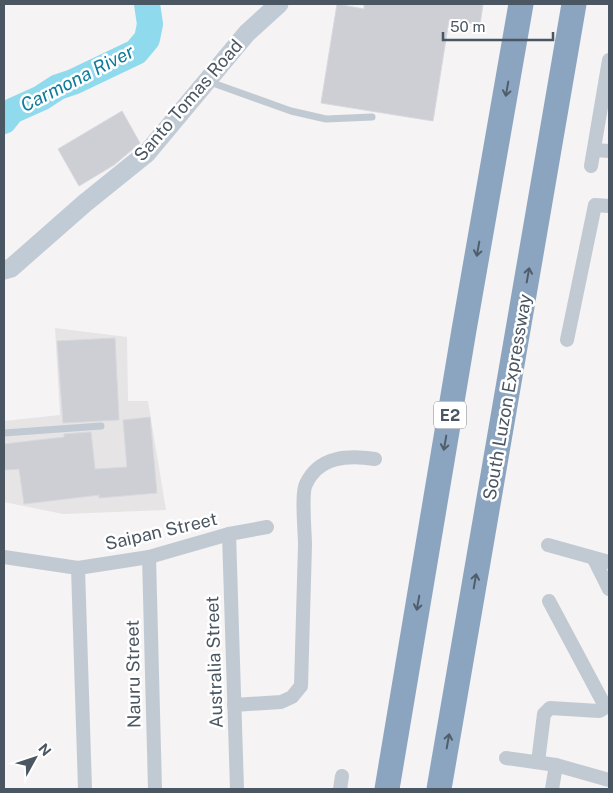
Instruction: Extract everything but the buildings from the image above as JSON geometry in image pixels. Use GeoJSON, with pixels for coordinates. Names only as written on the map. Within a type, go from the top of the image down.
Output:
{"type":"FeatureCollection","features":[{"type":"Feature","properties":{"kind":"highway","name":"E2"},"geometry":{"type":"LineString","coordinates":[[387,789],[521,4]]}},
{"type":"Feature","properties":{"kind":"highway","name":"South Luzon Expressway"},"geometry":{"type":"LineString","coordinates":[[439,789],[574,4]]}},
{"type":"Feature","properties":{"kind":"street","name":"Santo Tomas Road"},"geometry":{"type":"LineString","coordinates":[[4,270],[10,268],[85,202],[147,153],[247,33],[279,4]]}},
{"type":"Feature","properties":{"kind":"street"},"geometry":{"type":"LineString","coordinates":[[591,166],[606,94],[609,60]]}},
{"type":"Feature","properties":{"kind":"street"},"geometry":{"type":"LineString","coordinates":[[594,150],[609,151]]}},
{"type":"Feature","properties":{"kind":"street"},"geometry":{"type":"LineString","coordinates":[[567,340],[595,205],[609,206]]}},
{"type":"Feature","properties":{"kind":"street"},"geometry":{"type":"LineString","coordinates":[[234,705],[281,702],[292,697],[301,686],[305,544],[304,486],[312,475],[330,460],[356,456],[375,459]]}},
{"type":"Feature","properties":{"kind":"street","name":"Saipan Street"},"geometry":{"type":"LineString","coordinates":[[4,557],[78,568],[149,557],[229,534],[267,527]]}},
{"type":"Feature","properties":{"kind":"street","name":"Australia Street"},"geometry":{"type":"LineString","coordinates":[[229,534],[237,789]]}},
{"type":"Feature","properties":{"kind":"street"},"geometry":{"type":"LineString","coordinates":[[548,544],[609,562]]}},
{"type":"Feature","properties":{"kind":"street","name":"Nauru Street"},"geometry":{"type":"LineString","coordinates":[[149,557],[155,789]]}},
{"type":"Feature","properties":{"kind":"street"},"geometry":{"type":"LineString","coordinates":[[594,559],[609,589]]}},
{"type":"Feature","properties":{"kind":"street"},"geometry":{"type":"LineString","coordinates":[[78,568],[85,789]]}},
{"type":"Feature","properties":{"kind":"street"},"geometry":{"type":"LineString","coordinates":[[538,762],[544,714],[550,708],[599,711],[605,706],[549,601]]}},
{"type":"Feature","properties":{"kind":"street"},"geometry":{"type":"LineString","coordinates":[[506,758],[556,765],[609,780]]}},
{"type":"Feature","properties":{"kind":"street"},"geometry":{"type":"LineString","coordinates":[[552,789],[556,765]]}},
{"type":"Feature","properties":{"kind":"lane"},"geometry":{"type":"LineString","coordinates":[[207,81],[291,111],[326,119],[372,117]]}},
{"type":"Feature","properties":{"kind":"lane"},"geometry":{"type":"LineString","coordinates":[[4,433],[101,426]]}},
{"type":"Feature","properties":{"kind":"shaded area"},"geometry":{"type":"Polygon","coordinates":[[[55,328],[127,337],[128,401],[148,401],[166,510],[63,514],[4,502],[4,421],[60,415],[55,328]]]}},
{"type":"Feature","properties":{"kind":"waterway","name":"Carmona River"},"geometry":{"type":"LineString","coordinates":[[4,121],[12,111],[41,98],[58,87],[73,82],[136,52],[147,39],[150,24],[147,4]]}}]}
